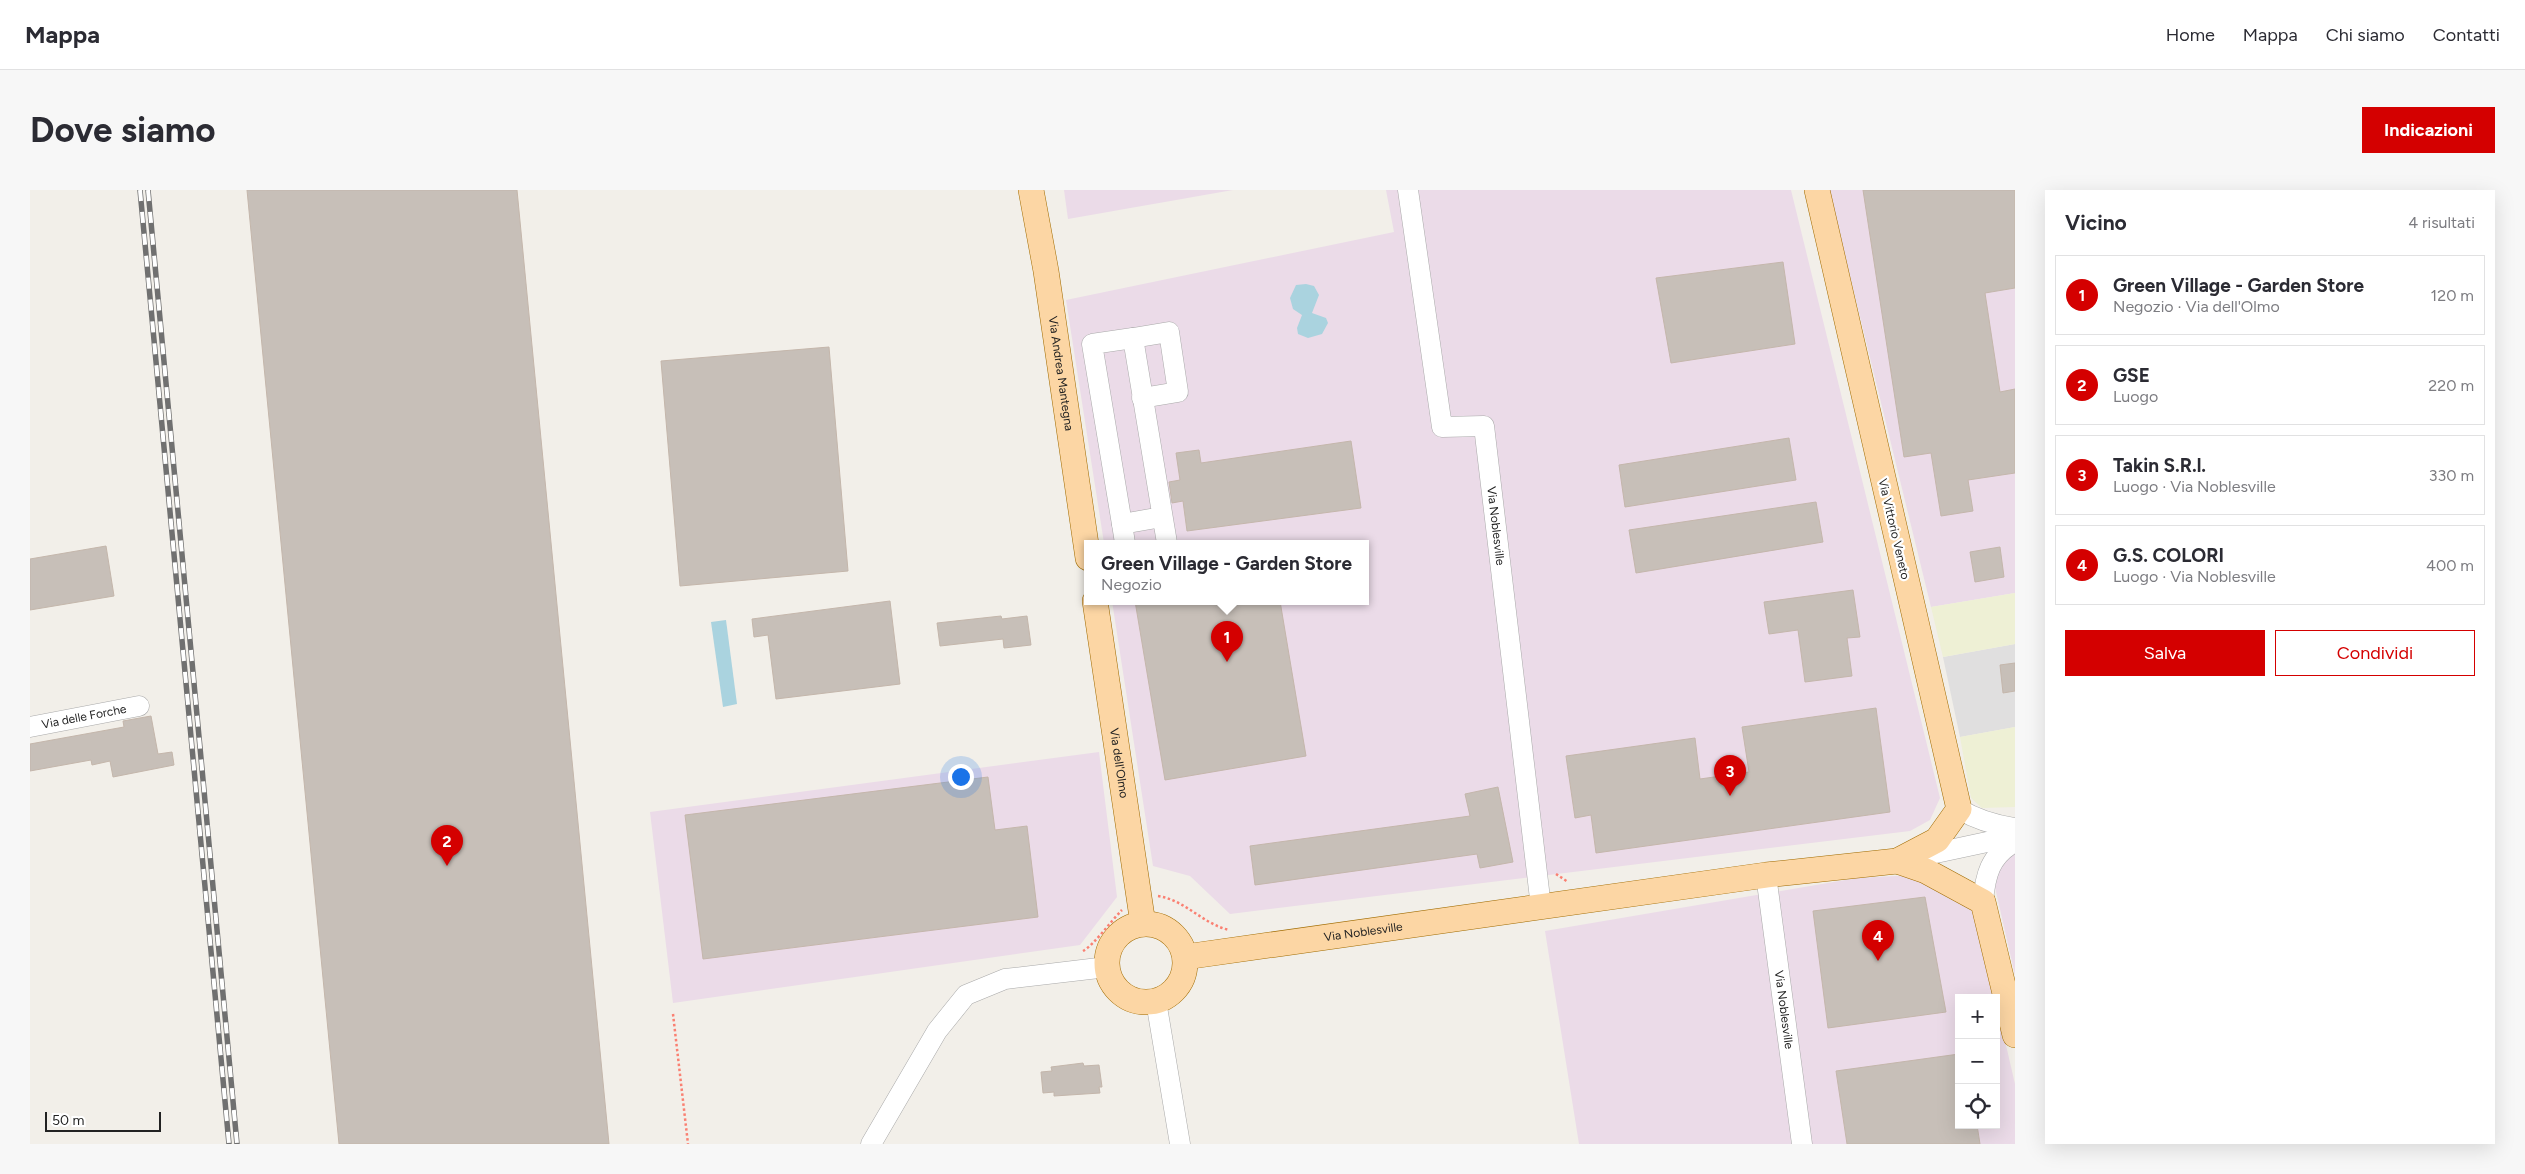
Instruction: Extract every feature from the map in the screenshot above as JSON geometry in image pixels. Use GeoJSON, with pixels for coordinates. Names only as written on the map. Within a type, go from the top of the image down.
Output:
{"type":"FeatureCollection","features":[{"type":"Feature","properties":{"kind":"main road","name":"Via Andrea Mantegna"},"geometry":{"type":"LineString","coordinates":[[1031,190],[1046,271],[1085,540]]}},
{"type":"Feature","properties":{"kind":"main road","name":"Via Vittorio Veneto"},"geometry":{"type":"LineString","coordinates":[[1816,190],[1959,809]]}},
{"type":"Feature","properties":{"kind":"main road","name":"Via dell'Olmo"},"geometry":{"type":"LineString","coordinates":[[1096,605],[1143,924]]}},
{"type":"Feature","properties":{"kind":"main road","name":"Via Noblesville"},"geometry":{"type":"LineString","coordinates":[[1185,957],[1766,875],[1898,861],[1937,840],[1959,809]]}},
{"type":"Feature","properties":{"kind":"main road","name":"Via Noblesville"},"geometry":{"type":"LineString","coordinates":[[1898,861],[1926,871],[1983,902]]}},
{"type":"Feature","properties":{"kind":"main road"},"geometry":{"type":"LineString","coordinates":[[1983,902],[2015,1035]]}},
{"type":"Feature","properties":{"kind":"main road"},"geometry":{"type":"LineString","coordinates":[[1143,924],[1167,930],[1178,941],[1185,957],[1183,976],[1179,984],[1165,998],[1156,1001],[1139,1002],[1124,996],[1112,983],[1107,967],[1109,952],[1116,938],[1128,928],[1143,924]]}},
{"type":"Feature","properties":{"kind":"street","name":"Via Noblesville"},"geometry":{"type":"LineString","coordinates":[[1408,190],[1442,427],[1484,426],[1541,907]]}},
{"type":"Feature","properties":{"kind":"street"},"geometry":{"type":"LineString","coordinates":[[1142,398],[1178,392],[1169,332],[1092,344],[1123,534],[1162,517]]}},
{"type":"Feature","properties":{"kind":"street"},"geometry":{"type":"LineString","coordinates":[[1133,338],[1166,540]]}},
{"type":"Feature","properties":{"kind":"street","name":"Via delle Forche"},"geometry":{"type":"LineString","coordinates":[[30,727],[139,706]]}},
{"type":"Feature","properties":{"kind":"street"},"geometry":{"type":"LineString","coordinates":[[1959,809],[1971,817],[2015,828]]}},
{"type":"Feature","properties":{"kind":"street"},"geometry":{"type":"LineString","coordinates":[[1898,861],[2015,836]]}},
{"type":"Feature","properties":{"kind":"street"},"geometry":{"type":"LineString","coordinates":[[1983,902],[1985,878],[1995,857],[2015,842]]}},
{"type":"Feature","properties":{"kind":"street","name":"Via Noblesville"},"geometry":{"type":"LineString","coordinates":[[1766,875],[1802,1144]]}},
{"type":"Feature","properties":{"kind":"street"},"geometry":{"type":"LineString","coordinates":[[871,1144],[937,1031],[966,995],[1005,979],[1107,967]]}},
{"type":"Feature","properties":{"kind":"street"},"geometry":{"type":"LineString","coordinates":[[1156,1001],[1180,1144]]}},
{"type":"Feature","properties":{"kind":"path"},"geometry":{"type":"LineString","coordinates":[[1155,895],[1170,898],[1213,924],[1228,930],[1238,928]]}},
{"type":"Feature","properties":{"kind":"path"},"geometry":{"type":"LineString","coordinates":[[673,1014],[688,1144]]}},
{"type":"Feature","properties":{"kind":"shaded area"},"geometry":{"type":"Polygon","coordinates":[[[1064,190],[1233,190],[1068,219],[1064,190]]]}},
{"type":"Feature","properties":{"kind":"shaded area"},"geometry":{"type":"Polygon","coordinates":[[[1386,190],[1791,190],[1940,798],[1930,820],[1910,831],[1230,914],[1190,876],[1153,866],[1113,605],[1369,605],[1369,540],[1104,540],[1066,300],[1394,232],[1386,190]]]}},
{"type":"Feature","properties":{"kind":"shaded area"},"geometry":{"type":"Polygon","coordinates":[[[1829,190],[2015,190],[2015,593],[1931,607],[1829,190]]]}},
{"type":"Feature","properties":{"kind":"shaded area"},"geometry":{"type":"Polygon","coordinates":[[[2015,644],[2015,727],[1960,737],[1943,657],[2015,644]]]}},
{"type":"Feature","properties":{"kind":"shaded area"},"geometry":{"type":"Polygon","coordinates":[[[1099,752],[1117,897],[1080,945],[673,1003],[650,812],[1099,752]]]}},
{"type":"Feature","properties":{"kind":"shaded area"},"geometry":{"type":"Polygon","coordinates":[[[2015,853],[2015,975],[1994,883],[1996,873],[2005,859],[2015,853]]]}},
{"type":"Feature","properties":{"kind":"shaded area"},"geometry":{"type":"Polygon","coordinates":[[[1915,875],[1975,909],[1994,994],[1955,994],[1955,1129],[2000,1129],[2000,1019],[2015,1084],[2015,1144],[1579,1144],[1545,931],[1857,878],[1915,875]]]}},
{"type":"Feature","properties":{"kind":"green space"},"geometry":{"type":"Polygon","coordinates":[[[2015,593],[2015,644],[1943,657],[1931,607],[2015,593]]]}},
{"type":"Feature","properties":{"kind":"green space"},"geometry":{"type":"Polygon","coordinates":[[[2015,727],[2015,807],[1982,808],[1971,798],[1960,737],[2015,727]]]}},
{"type":"Feature","properties":{"kind":"water"},"geometry":{"type":"Polygon","coordinates":[[[1306,284],[1314,286],[1319,295],[1312,313],[1326,318],[1328,323],[1322,334],[1308,338],[1298,334],[1297,328],[1302,315],[1293,309],[1290,298],[1296,285],[1306,284]]]}},
{"type":"Feature","properties":{"kind":"water"},"geometry":{"type":"Polygon","coordinates":[[[726,620],[737,704],[723,707],[711,622],[726,620]]]}},
{"type":"Feature","properties":{"kind":"building"},"geometry":{"type":"Polygon","coordinates":[[[247,190],[517,190],[609,1144],[339,1144],[247,190]]]}},
{"type":"Feature","properties":{"kind":"building"},"geometry":{"type":"Polygon","coordinates":[[[1863,190],[2015,190],[2015,288],[1985,293],[2000,392],[2015,389],[2015,473],[1968,480],[1973,511],[1941,516],[1931,453],[1904,457],[1863,190]]]}},
{"type":"Feature","properties":{"kind":"building"},"geometry":{"type":"Polygon","coordinates":[[[1783,262],[1795,344],[1671,363],[1656,278],[1783,262]]]}},
{"type":"Feature","properties":{"kind":"building"},"geometry":{"type":"Polygon","coordinates":[[[829,347],[848,571],[680,586],[661,361],[829,347]]]}},
{"type":"Feature","properties":{"kind":"building"},"geometry":{"type":"Polygon","coordinates":[[[1789,438],[1796,480],[1625,507],[1619,465],[1789,438]]]}},
{"type":"Feature","properties":{"kind":"building"},"geometry":{"type":"Polygon","coordinates":[[[1351,441],[1361,508],[1187,531],[1183,501],[1172,503],[1169,482],[1180,480],[1176,453],[1199,450],[1201,463],[1351,441]]]}},
{"type":"Feature","properties":{"kind":"building"},"geometry":{"type":"Polygon","coordinates":[[[1816,502],[1823,542],[1636,573],[1629,530],[1816,502]]]}},
{"type":"Feature","properties":{"kind":"building"},"geometry":{"type":"Polygon","coordinates":[[[106,546],[114,596],[30,610],[30,559],[106,546]]]}},
{"type":"Feature","properties":{"kind":"building"},"geometry":{"type":"Polygon","coordinates":[[[2000,547],[2004,577],[1975,582],[1970,552],[2000,547]]]}},
{"type":"Feature","properties":{"kind":"building"},"geometry":{"type":"Polygon","coordinates":[[[1853,590],[1860,637],[1847,638],[1852,676],[1805,682],[1798,630],[1769,634],[1764,602],[1853,590]]]}},
{"type":"Feature","properties":{"kind":"building"},"geometry":{"type":"Polygon","coordinates":[[[890,601],[900,684],[776,699],[768,635],[754,637],[752,619],[890,601]]]}},
{"type":"Feature","properties":{"kind":"building"},"geometry":{"type":"Polygon","coordinates":[[[1136,605],[1281,605],[1306,756],[1165,780],[1136,605]]]}},
{"type":"Feature","properties":{"kind":"building"},"geometry":{"type":"Polygon","coordinates":[[[1001,616],[1002,619],[1027,616],[1031,645],[1004,648],[1003,639],[940,646],[937,623],[1001,616]]]}},
{"type":"Feature","properties":{"kind":"building"},"geometry":{"type":"Polygon","coordinates":[[[2015,663],[2015,691],[2003,693],[2000,665],[2015,663]]]}},
{"type":"Feature","properties":{"kind":"building"},"geometry":{"type":"Polygon","coordinates":[[[1876,708],[1890,812],[1596,853],[1591,815],[1575,818],[1566,756],[1695,738],[1700,779],[1749,772],[1742,727],[1876,708]]]}},
{"type":"Feature","properties":{"kind":"building"},"geometry":{"type":"Polygon","coordinates":[[[151,716],[158,754],[172,752],[174,765],[113,777],[110,761],[92,765],[91,760],[30,771],[30,744],[124,727],[123,721],[151,716]]]}},
{"type":"Feature","properties":{"kind":"building"},"geometry":{"type":"Polygon","coordinates":[[[988,777],[995,830],[1027,826],[1038,917],[703,959],[685,815],[988,777]]]}},
{"type":"Feature","properties":{"kind":"building"},"geometry":{"type":"Polygon","coordinates":[[[1498,787],[1513,862],[1480,868],[1477,854],[1255,885],[1250,846],[1470,816],[1465,794],[1498,787]]]}},
{"type":"Feature","properties":{"kind":"building"},"geometry":{"type":"Polygon","coordinates":[[[1925,897],[1946,1012],[1828,1028],[1813,911],[1925,897]]]}},
{"type":"Feature","properties":{"kind":"building"},"geometry":{"type":"Polygon","coordinates":[[[1955,1055],[1955,1129],[1978,1129],[1980,1144],[1847,1144],[1836,1071],[1955,1055]]]}},
{"type":"Feature","properties":{"kind":"building"},"geometry":{"type":"Polygon","coordinates":[[[1083,1063],[1084,1066],[1099,1065],[1102,1087],[1099,1087],[1100,1093],[1054,1096],[1054,1092],[1043,1093],[1041,1072],[1052,1071],[1051,1067],[1083,1063]]]}},
{"type":"Feature","properties":{"kind":"railway"},"geometry":{"type":"LineString","coordinates":[[140,190],[229,1144]]}},
{"type":"Feature","properties":{"kind":"railway"},"geometry":{"type":"LineString","coordinates":[[148,190],[237,1144]]}},
{"type":"Feature","properties":{"kind":"place","name":"Green Village - Garden Store"},"geometry":{"type":"Point","coordinates":[1227,662]}},
{"type":"Feature","properties":{"kind":"place","name":"Takin S.R.l."},"geometry":{"type":"Point","coordinates":[1730,796]}},
{"type":"Feature","properties":{"kind":"place","name":"GSE"},"geometry":{"type":"Point","coordinates":[447,866]}},
{"type":"Feature","properties":{"kind":"place","name":"G.S. COLORI"},"geometry":{"type":"Point","coordinates":[1878,961]}}]}
